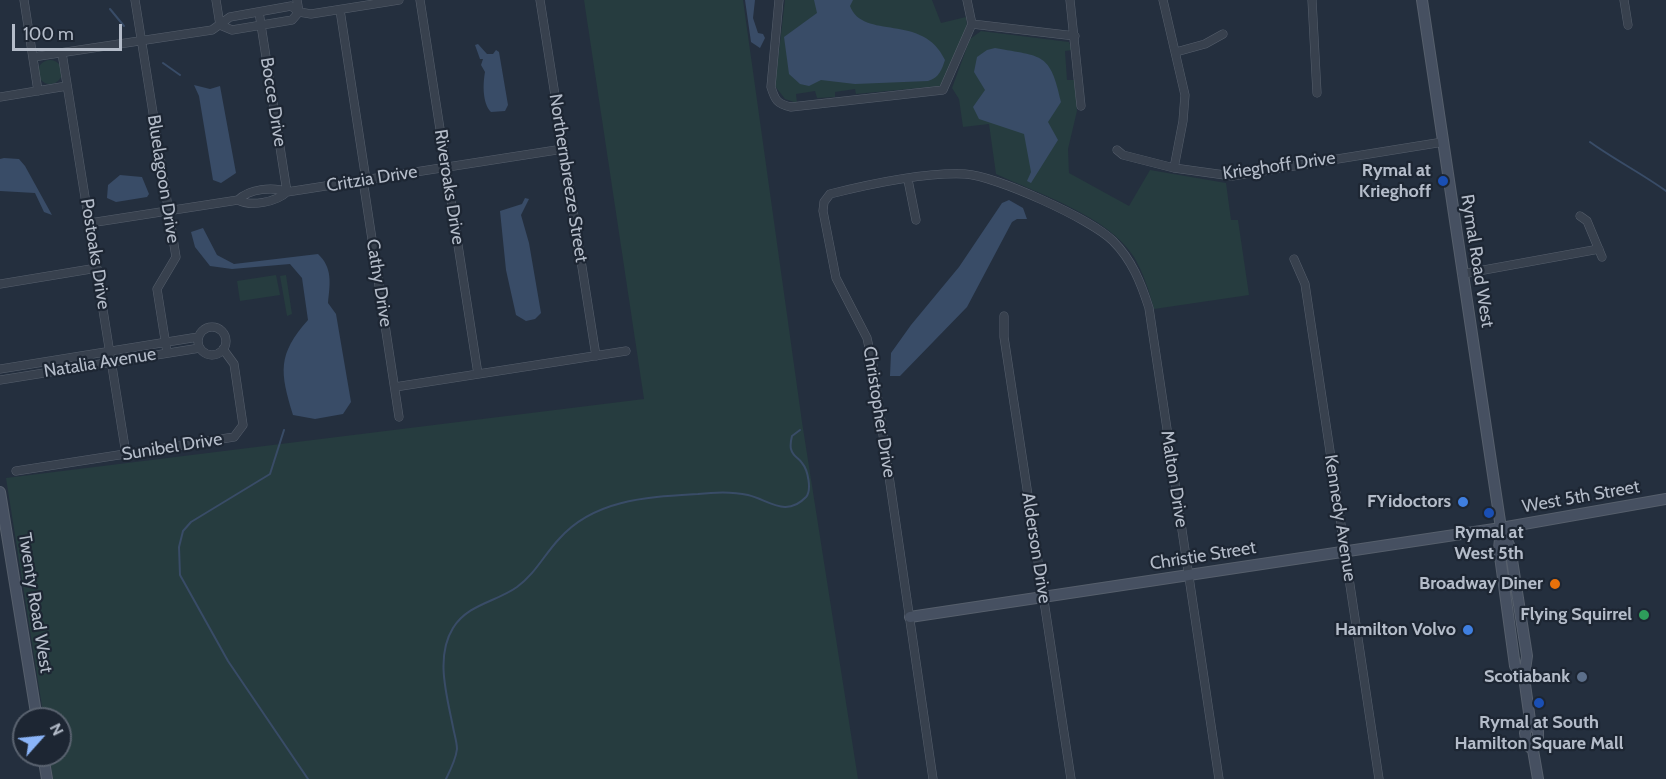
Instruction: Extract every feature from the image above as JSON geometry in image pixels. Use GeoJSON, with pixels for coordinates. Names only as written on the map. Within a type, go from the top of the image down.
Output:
{"type":"FeatureCollection","features":[{"type":"Feature","properties":{"kind":"street"},"geometry":{"type":"LineString","coordinates":[[24,0],[38,91]]}},
{"type":"Feature","properties":{"kind":"street","name":"Bluelagoon Drive"},"geometry":{"type":"LineString","coordinates":[[135,0],[175,260],[157,290],[166,348]]}},
{"type":"Feature","properties":{"kind":"street"},"geometry":{"type":"LineString","coordinates":[[216,0],[220,25]]}},
{"type":"Feature","properties":{"kind":"street"},"geometry":{"type":"LineString","coordinates":[[297,0],[299,12]]}},
{"type":"Feature","properties":{"kind":"street"},"geometry":{"type":"LineString","coordinates":[[33,57],[212,30],[230,17],[291,6],[299,12],[311,14],[399,0]]}},
{"type":"Feature","properties":{"kind":"street","name":"Riveroaks Drive"},"geometry":{"type":"LineString","coordinates":[[420,0],[478,374]]}},
{"type":"Feature","properties":{"kind":"street","name":"Northernbreeze Street"},"geometry":{"type":"LineString","coordinates":[[540,0],[596,356]]}},
{"type":"Feature","properties":{"kind":"street"},"geometry":{"type":"LineString","coordinates":[[779,0],[771,87],[774,98],[780,105],[791,107],[943,90],[972,24],[967,0]]}},
{"type":"Feature","properties":{"kind":"street"},"geometry":{"type":"LineString","coordinates":[[1070,0],[1081,106]]}},
{"type":"Feature","properties":{"kind":"street"},"geometry":{"type":"LineString","coordinates":[[1163,0],[1185,95],[1183,122],[1174,168]]}},
{"type":"Feature","properties":{"kind":"street"},"geometry":{"type":"LineString","coordinates":[[1312,0],[1317,93]]}},
{"type":"Feature","properties":{"kind":"street","name":"Rymal Road West"},"geometry":{"type":"LineString","coordinates":[[1422,0],[1502,528],[1510,547],[1527,656],[1524,677],[1530,720],[1538,731],[1538,740],[1533,750],[1538,779]]}},
{"type":"Feature","properties":{"kind":"street"},"geometry":{"type":"LineString","coordinates":[[1624,0],[1628,26]]}},
{"type":"Feature","properties":{"kind":"street","name":"Cathy Drive"},"geometry":{"type":"LineString","coordinates":[[340,10],[399,417]]}},
{"type":"Feature","properties":{"kind":"street","name":"Bocce Drive"},"geometry":{"type":"LineString","coordinates":[[259,12],[287,192]]}},
{"type":"Feature","properties":{"kind":"street"},"geometry":{"type":"LineString","coordinates":[[220,25],[232,30],[292,20],[299,12]]}},
{"type":"Feature","properties":{"kind":"street"},"geometry":{"type":"LineString","coordinates":[[972,24],[1075,36]]}},
{"type":"Feature","properties":{"kind":"street"},"geometry":{"type":"LineString","coordinates":[[1176,52],[1205,44],[1223,34]]}},
{"type":"Feature","properties":{"kind":"street","name":"Postoaks Drive"},"geometry":{"type":"LineString","coordinates":[[62,53],[126,454]]}},
{"type":"Feature","properties":{"kind":"street"},"geometry":{"type":"LineString","coordinates":[[0,97],[67,86]]}},
{"type":"Feature","properties":{"kind":"street","name":"Krieghoff Drive"},"geometry":{"type":"LineString","coordinates":[[1117,150],[1123,155],[1174,168],[1232,176],[1443,142]]}},
{"type":"Feature","properties":{"kind":"street","name":"Critzia Drive"},"geometry":{"type":"LineString","coordinates":[[90,223],[238,200],[244,193],[278,188],[287,192],[563,149]]}},
{"type":"Feature","properties":{"kind":"street","name":"Christopher Drive"},"geometry":{"type":"LineString","coordinates":[[933,779],[871,356],[860,323],[836,278],[823,212],[824,202],[830,194],[908,180],[963,174],[1002,182],[1087,222],[1112,240],[1125,256]]}},
{"type":"Feature","properties":{"kind":"street"},"geometry":{"type":"LineString","coordinates":[[908,180],[915,220]]}},
{"type":"Feature","properties":{"kind":"street"},"geometry":{"type":"LineString","coordinates":[[1462,274],[1600,253],[1587,221],[1580,216]]}},
{"type":"Feature","properties":{"kind":"street","name":"Malton Drive"},"geometry":{"type":"LineString","coordinates":[[1125,256],[1135,271],[1149,308],[1219,779]]}},
{"type":"Feature","properties":{"kind":"street","name":"Kennedy Avenue"},"geometry":{"type":"LineString","coordinates":[[1294,259],[1305,284],[1379,779]]}},
{"type":"Feature","properties":{"kind":"street"},"geometry":{"type":"LineString","coordinates":[[0,284],[97,268]]}},
{"type":"Feature","properties":{"kind":"street","name":"Alderson Drive"},"geometry":{"type":"LineString","coordinates":[[1004,316],[1004,337],[1071,779]]}},
{"type":"Feature","properties":{"kind":"street"},"geometry":{"type":"LineString","coordinates":[[216,327],[225,336],[223,349],[211,355],[200,348],[198,337],[207,328],[216,327]]}},
{"type":"Feature","properties":{"kind":"street","name":"Natalia Avenue"},"geometry":{"type":"LineString","coordinates":[[166,348],[198,337]]}},
{"type":"Feature","properties":{"kind":"street","name":"Natalia Avenue"},"geometry":{"type":"LineString","coordinates":[[0,369],[166,348],[200,348]]}},
{"type":"Feature","properties":{"kind":"street","name":"Sunibel Drive"},"geometry":{"type":"LineString","coordinates":[[16,471],[230,438],[241,431],[243,425],[234,364],[223,349]]}},
{"type":"Feature","properties":{"kind":"street"},"geometry":{"type":"LineString","coordinates":[[395,387],[626,351]]}},
{"type":"Feature","properties":{"kind":"street","name":"Natalia Avenue"},"geometry":{"type":"LineString","coordinates":[[0,380],[111,356]]}},
{"type":"Feature","properties":{"kind":"street","name":"Twenty Road West"},"geometry":{"type":"LineString","coordinates":[[0,492],[35,707]]}},
{"type":"Feature","properties":{"kind":"street","name":"West 5th Street"},"geometry":{"type":"LineString","coordinates":[[1502,528],[1666,499]]}},
{"type":"Feature","properties":{"kind":"street","name":"Christie Street"},"geometry":{"type":"LineString","coordinates":[[910,617],[1502,528]]}},
{"type":"Feature","properties":{"kind":"green space"},"geometry":{"type":"Polygon","coordinates":[[[584,0],[743,0],[802,422],[858,779],[53,779],[51,767],[72,767],[72,707],[42,707],[6,478],[644,399],[584,0]]]}},
{"type":"Feature","properties":{"kind":"green space"},"geometry":{"type":"Polygon","coordinates":[[[785,0],[932,0],[941,23],[966,17],[967,25],[947,80],[940,86],[856,94],[855,89],[835,92],[835,97],[817,98],[815,91],[796,94],[797,103],[785,99],[775,86],[785,0]]]}},
{"type":"Feature","properties":{"kind":"green space"},"geometry":{"type":"Polygon","coordinates":[[[981,31],[1069,42],[1072,50],[1065,51],[1067,80],[1075,80],[1077,111],[1068,149],[1069,173],[1129,206],[1150,170],[1226,183],[1231,220],[1238,220],[1249,295],[1154,309],[1134,257],[1108,230],[1052,198],[996,174],[989,124],[963,127],[959,99],[952,88],[970,39],[981,31]]]}},
{"type":"Feature","properties":{"kind":"green space"},"geometry":{"type":"Polygon","coordinates":[[[50,60],[58,64],[62,72],[58,80],[50,84],[42,80],[38,72],[42,64],[50,60]]]}},
{"type":"Feature","properties":{"kind":"green space"},"geometry":{"type":"Polygon","coordinates":[[[276,275],[280,295],[240,301],[237,281],[276,275]]]}},
{"type":"Feature","properties":{"kind":"green space"},"geometry":{"type":"Polygon","coordinates":[[[286,275],[292,314],[287,316],[280,276],[286,275]]]}},
{"type":"Feature","properties":{"kind":"water"},"geometry":{"type":"Polygon","coordinates":[[[745,0],[755,0],[753,18],[758,33],[763,34],[765,38],[760,48],[751,42],[745,0]]]}},
{"type":"Feature","properties":{"kind":"water"},"geometry":{"type":"Polygon","coordinates":[[[814,0],[853,0],[850,6],[857,16],[867,22],[923,36],[935,45],[945,60],[941,70],[935,78],[928,81],[855,84],[821,80],[809,86],[800,84],[789,74],[784,37],[817,13],[814,0]]]}},
{"type":"Feature","properties":{"kind":"water"},"geometry":{"type":"Polygon","coordinates":[[[478,44],[487,54],[493,54],[496,50],[499,52],[508,105],[505,111],[491,112],[486,104],[485,72],[481,65],[483,59],[480,59],[475,45],[478,44]]]}},
{"type":"Feature","properties":{"kind":"water"},"geometry":{"type":"Polygon","coordinates":[[[995,48],[1024,53],[1042,60],[1048,65],[1057,86],[1061,102],[1048,122],[1058,140],[1031,183],[1027,181],[1031,172],[1024,134],[979,119],[973,107],[985,90],[974,72],[977,57],[995,48]]]}},
{"type":"Feature","properties":{"kind":"water"},"geometry":{"type":"Polygon","coordinates":[[[194,85],[210,89],[220,86],[236,173],[221,183],[213,180],[199,96],[194,85]]]}},
{"type":"Feature","properties":{"kind":"water"},"geometry":{"type":"Polygon","coordinates":[[[0,159],[19,159],[25,166],[52,215],[44,212],[35,193],[0,191],[0,159]]]}},
{"type":"Feature","properties":{"kind":"water"},"geometry":{"type":"Polygon","coordinates":[[[120,175],[142,177],[149,194],[147,197],[116,202],[107,198],[108,185],[120,175]]]}},
{"type":"Feature","properties":{"kind":"water"},"geometry":{"type":"Polygon","coordinates":[[[525,198],[529,199],[521,215],[529,243],[541,313],[535,319],[526,321],[516,315],[506,270],[500,211],[522,204],[525,198]]]}},
{"type":"Feature","properties":{"kind":"water"},"geometry":{"type":"Polygon","coordinates":[[[1009,200],[1023,208],[1027,219],[1017,219],[1012,222],[967,307],[900,376],[890,376],[891,353],[959,267],[1002,203],[1009,200]]]}},
{"type":"Feature","properties":{"kind":"water"},"geometry":{"type":"Polygon","coordinates":[[[203,228],[217,255],[234,264],[318,254],[323,259],[329,277],[328,303],[336,314],[351,402],[343,414],[315,419],[293,415],[286,387],[284,364],[291,344],[308,320],[302,278],[290,264],[232,269],[210,266],[195,247],[191,232],[203,228]]]}},
{"type":"Feature","properties":{"kind":"waterway"},"geometry":{"type":"LineString","coordinates":[[110,9],[124,26]]}},
{"type":"Feature","properties":{"kind":"waterway"},"geometry":{"type":"LineString","coordinates":[[163,63],[180,75]]}},
{"type":"Feature","properties":{"kind":"waterway"},"geometry":{"type":"LineString","coordinates":[[1590,142],[1666,191]]}},
{"type":"Feature","properties":{"kind":"waterway"},"geometry":{"type":"LineString","coordinates":[[284,430],[270,474],[191,522],[183,531],[179,547],[180,575],[228,661],[308,779]]}},
{"type":"Feature","properties":{"kind":"waterway"},"geometry":{"type":"LineString","coordinates":[[446,779],[457,749],[444,677],[445,651],[448,639],[459,620],[474,608],[517,587],[573,526],[605,508],[641,499],[717,492],[748,495],[784,507],[799,503],[808,494],[809,485],[804,466],[793,454],[791,447],[792,436],[800,430]]}},
{"type":"Feature","properties":{"kind":"place","name":"Rymal at Krieghoff"},"geometry":{"type":"Point","coordinates":[1443,181]}},
{"type":"Feature","properties":{"kind":"place","name":"FYidoctors"},"geometry":{"type":"Point","coordinates":[1463,502]}},
{"type":"Feature","properties":{"kind":"place","name":"Rymal at West 5th"},"geometry":{"type":"Point","coordinates":[1489,513]}},
{"type":"Feature","properties":{"kind":"place","name":"Broadway Diner"},"geometry":{"type":"Point","coordinates":[1555,584]}},
{"type":"Feature","properties":{"kind":"place","name":"Flying Squirrel"},"geometry":{"type":"Point","coordinates":[1644,615]}},
{"type":"Feature","properties":{"kind":"place","name":"Hamilton Volvo"},"geometry":{"type":"Point","coordinates":[1468,630]}},
{"type":"Feature","properties":{"kind":"place","name":"Scotiabank"},"geometry":{"type":"Point","coordinates":[1582,677]}},
{"type":"Feature","properties":{"kind":"place","name":"Rymal at South Hamilton Square Mall"},"geometry":{"type":"Point","coordinates":[1539,703]}}]}
